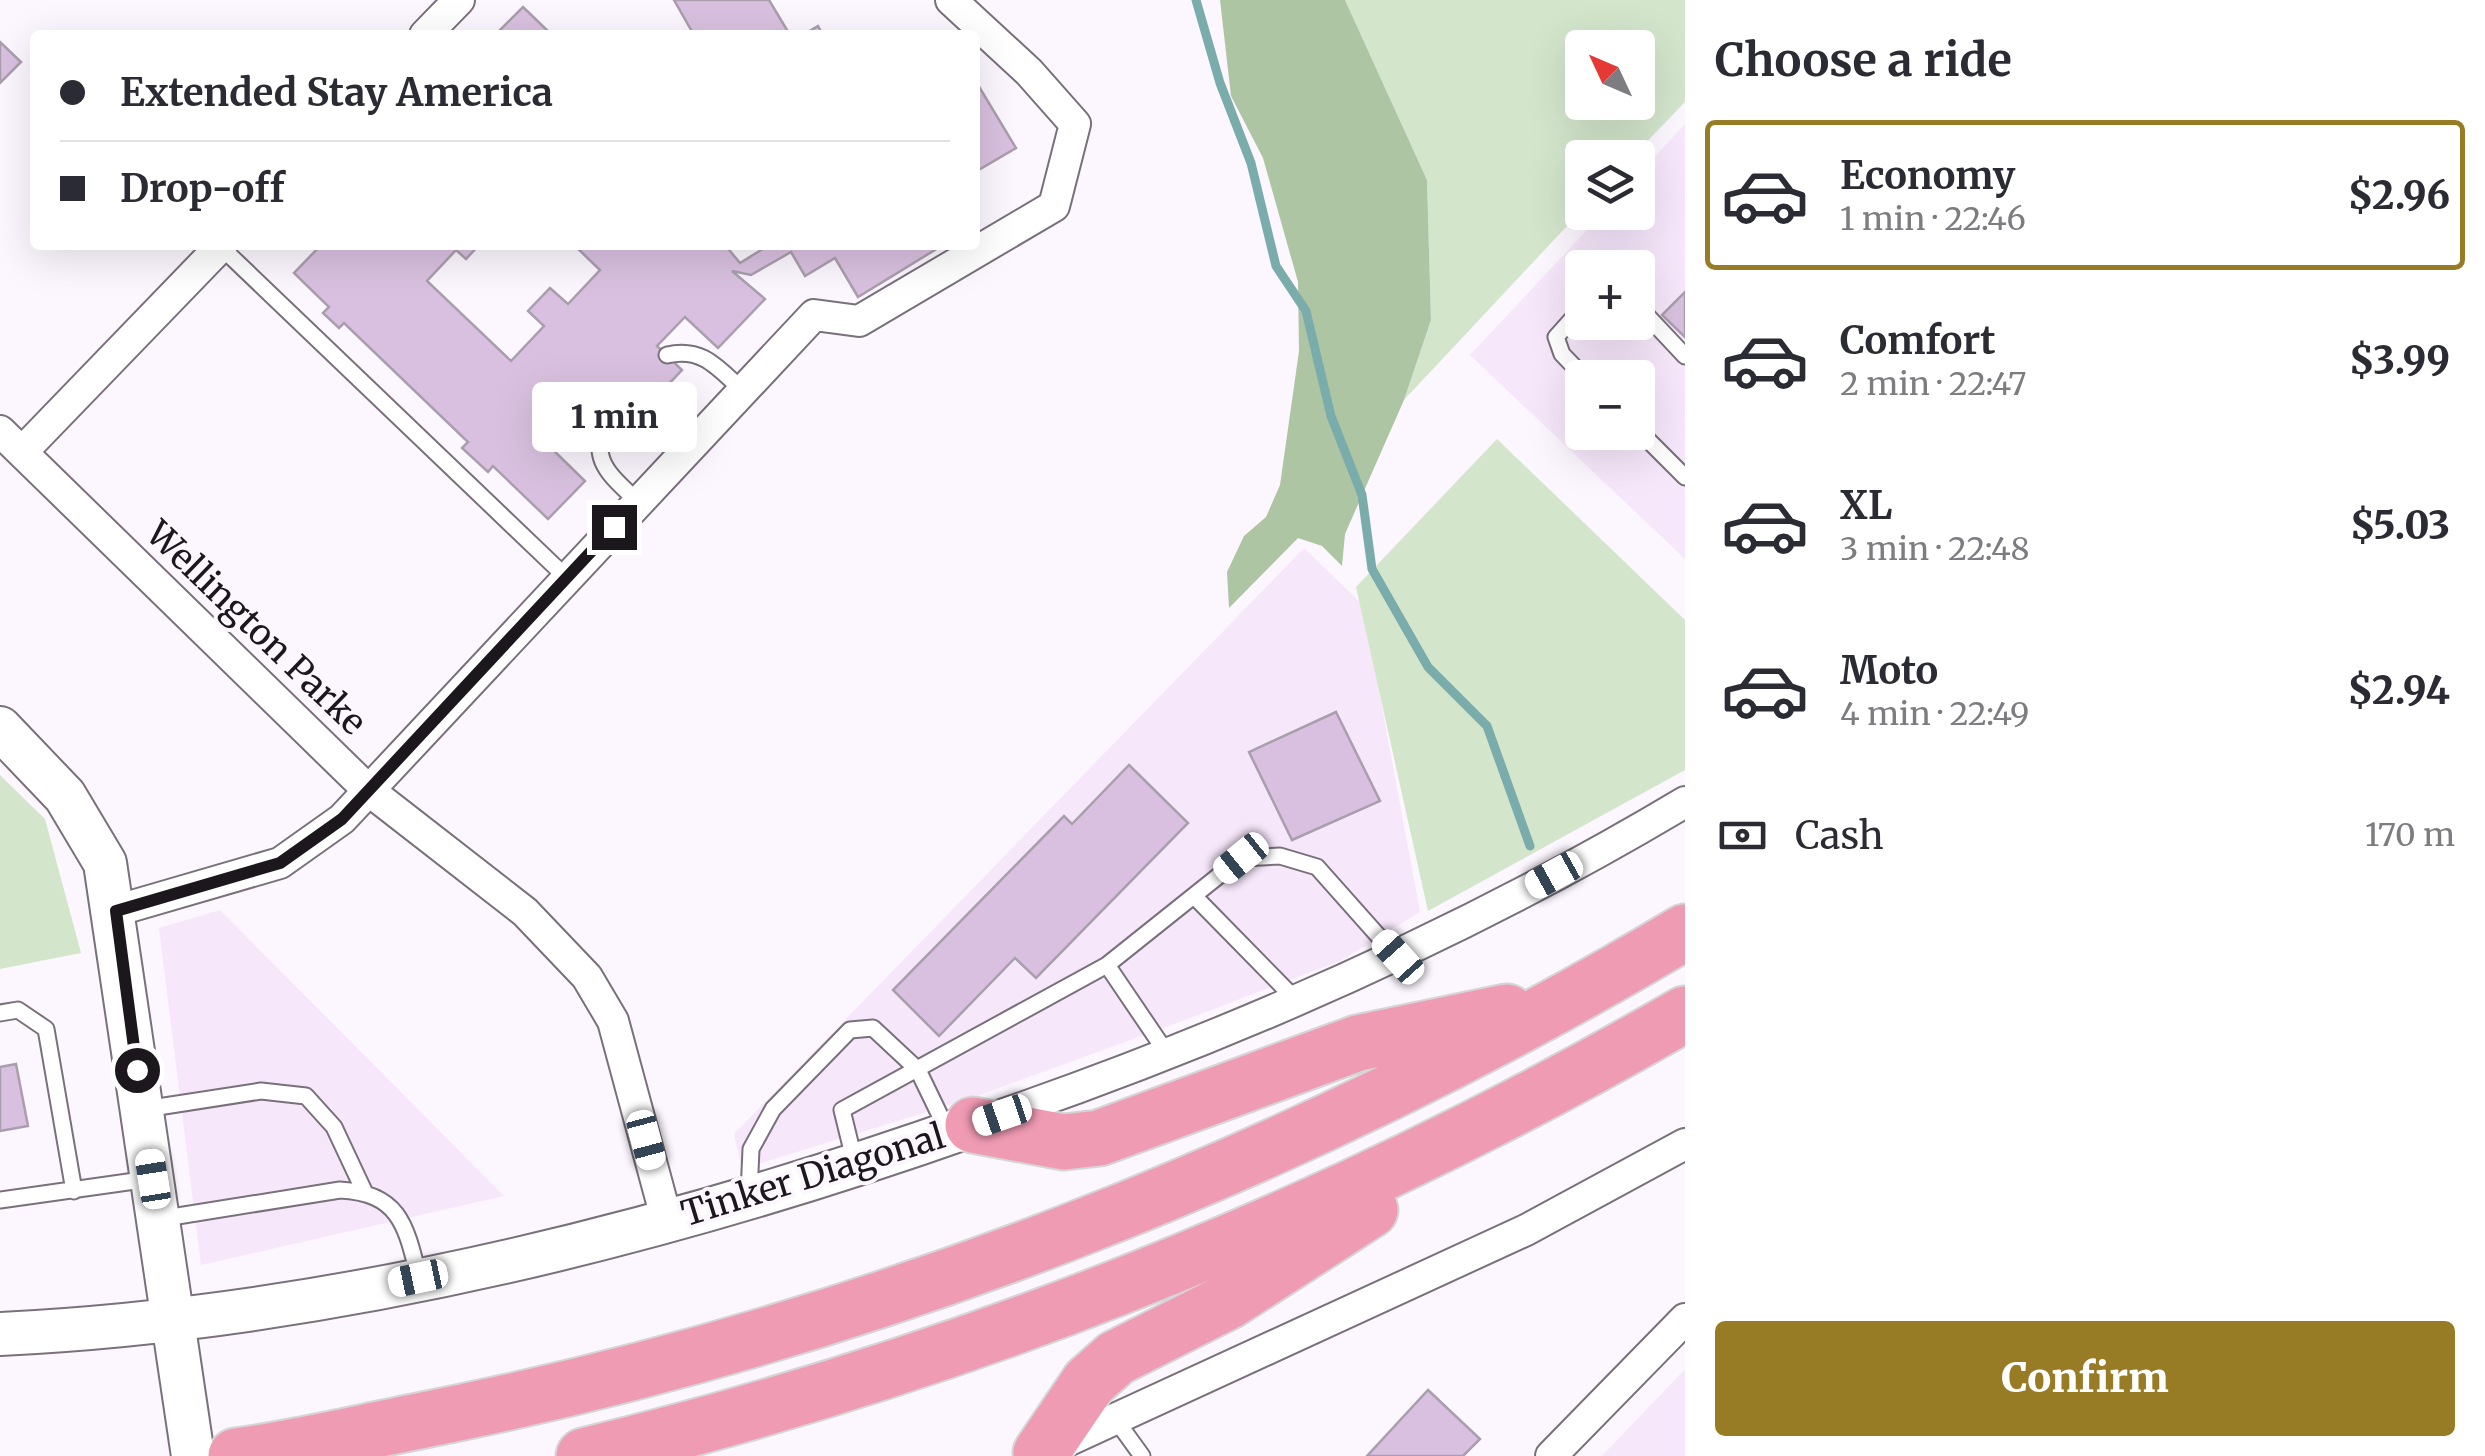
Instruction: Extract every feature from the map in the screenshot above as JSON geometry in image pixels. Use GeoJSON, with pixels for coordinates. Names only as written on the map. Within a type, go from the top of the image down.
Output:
{"type":"FeatureCollection","features":[{"type":"Feature","properties":{"kind":"highway"},"geometry":{"type":"LineString","coordinates":[[236,1456],[519,1401],[831,1316],[1064,1236],[1224,1171],[1353,1112],[1573,999],[1685,932]]}},
{"type":"Feature","properties":{"kind":"highway"},"geometry":{"type":"LineString","coordinates":[[961,1129],[1064,1142],[1099,1138],[1358,1044],[1573,999]]}},
{"type":"Feature","properties":{"kind":"highway"},"geometry":{"type":"LineString","coordinates":[[1039,1455],[1089,1382],[1116,1358],[1229,1301],[1587,1071],[1685,1014]]}},
{"type":"Feature","properties":{"kind":"highway"},"geometry":{"type":"LineString","coordinates":[[584,1456],[851,1382],[1087,1301],[1379,1177],[1587,1071]]}},
{"type":"Feature","properties":{"kind":"street"},"geometry":{"type":"LineString","coordinates":[[430,30],[459,0]]}},
{"type":"Feature","properties":{"kind":"street"},"geometry":{"type":"LineString","coordinates":[[951,0],[1029,72],[1074,124],[1054,206],[980,250]]}},
{"type":"Feature","properties":{"kind":"street"},"geometry":{"type":"LineString","coordinates":[[11,442],[218,250]]}},
{"type":"Feature","properties":{"kind":"street"},"geometry":{"type":"LineString","coordinates":[[116,911],[280,863],[342,819],[814,314],[859,321],[979,250]]}},
{"type":"Feature","properties":{"kind":"street","name":"Wellington Parke"},"geometry":{"type":"LineString","coordinates":[[11,442],[367,790],[525,912],[603,997],[628,1070],[667,1221]]}},
{"type":"Feature","properties":{"kind":"street"},"geometry":{"type":"LineString","coordinates":[[0,728],[83,820],[105,864],[116,911],[193,1456]]}},
{"type":"Feature","properties":{"kind":"street","name":"Tinker Diagonal"},"geometry":{"type":"LineString","coordinates":[[0,1334],[174,1333],[667,1221],[856,1166],[1166,1052],[1398,957],[1685,802]]}},
{"type":"Feature","properties":{"kind":"street"},"geometry":{"type":"LineString","coordinates":[[1039,1455],[1526,1230],[1680,1153]]}},
{"type":"Feature","properties":{"kind":"street"},"geometry":{"type":"LineString","coordinates":[[1551,1456],[1685,1319]]}},
{"type":"Feature","properties":{"kind":"lane"},"geometry":{"type":"LineString","coordinates":[[226,250],[568,578]]}},
{"type":"Feature","properties":{"kind":"lane"},"geometry":{"type":"LineString","coordinates":[[1655,324],[1685,356]]}},
{"type":"Feature","properties":{"kind":"lane"},"geometry":{"type":"LineString","coordinates":[[1565,327],[1556,337],[1568,360]]}},
{"type":"Feature","properties":{"kind":"lane"},"geometry":{"type":"LineString","coordinates":[[667,355],[688,350],[705,356],[742,390]]}},
{"type":"Feature","properties":{"kind":"lane"},"geometry":{"type":"LineString","coordinates":[[604,418],[596,442],[604,470],[637,502]]}},
{"type":"Feature","properties":{"kind":"lane"},"geometry":{"type":"LineString","coordinates":[[1655,447],[1685,477]]}},
{"type":"Feature","properties":{"kind":"lane"},"geometry":{"type":"LineString","coordinates":[[856,1166],[842,1110],[1107,965],[1241,858],[1280,856],[1317,868],[1398,957]]}},
{"type":"Feature","properties":{"kind":"lane"},"geometry":{"type":"LineString","coordinates":[[1194,896],[1296,1000]]}},
{"type":"Feature","properties":{"kind":"lane"},"geometry":{"type":"LineString","coordinates":[[1107,965],[1166,1052]]}},
{"type":"Feature","properties":{"kind":"lane"},"geometry":{"type":"LineString","coordinates":[[0,1013],[18,1010],[46,1029],[74,1191]]}},
{"type":"Feature","properties":{"kind":"lane"},"geometry":{"type":"LineString","coordinates":[[749,1199],[751,1149],[773,1109],[850,1030],[873,1028],[918,1070],[961,1129]]}},
{"type":"Feature","properties":{"kind":"lane"},"geometry":{"type":"LineString","coordinates":[[142,1110],[261,1091],[306,1096],[334,1127],[364,1192]]}},
{"type":"Feature","properties":{"kind":"lane"},"geometry":{"type":"LineString","coordinates":[[0,1200],[74,1191],[156,1199],[364,1192],[384,1198],[398,1216],[418,1278]]}},
{"type":"Feature","properties":{"kind":"lane"},"geometry":{"type":"LineString","coordinates":[[1116,1420],[1142,1456]]}},
{"type":"Feature","properties":{"kind":"shaded area"},"geometry":{"type":"Polygon","coordinates":[[[1685,124],[1685,559],[1570,450],[1655,450],[1655,360],[1565,360],[1565,445],[1470,355],[1565,254],[1565,340],[1655,340],[1655,250],[1568,250],[1587,230],[1655,230],[1655,157],[1685,124]]]}},
{"type":"Feature","properties":{"kind":"shaded area"},"geometry":{"type":"Polygon","coordinates":[[[1304,548],[1363,605],[1420,912],[1340,961],[1169,1026],[969,1099],[742,1169],[734,1134],[1304,548]]]}},
{"type":"Feature","properties":{"kind":"shaded area"},"geometry":{"type":"Polygon","coordinates":[[[220,910],[504,1196],[201,1265],[159,928],[220,910]]]}},
{"type":"Feature","properties":{"kind":"shaded area"},"geometry":{"type":"Polygon","coordinates":[[[1685,1369],[1685,1456],[1602,1456],[1685,1369]]]}},
{"type":"Feature","properties":{"kind":"green space"},"geometry":{"type":"Polygon","coordinates":[[[1220,0],[1345,0],[1427,180],[1431,320],[1404,400],[1345,534],[1342,566],[1322,546],[1298,538],[1229,608],[1227,572],[1244,536],[1266,517],[1280,485],[1299,351],[1298,282],[1263,158],[1231,96],[1220,0]]]}},
{"type":"Feature","properties":{"kind":"green space"},"geometry":{"type":"Polygon","coordinates":[[[1345,0],[1685,0],[1685,102],[1648,140],[1565,140],[1565,228],[1404,400],[1431,320],[1427,180],[1345,0]]]}},
{"type":"Feature","properties":{"kind":"green space"},"geometry":{"type":"Polygon","coordinates":[[[1497,439],[1685,620],[1685,770],[1428,911],[1356,587],[1497,439]]]}},
{"type":"Feature","properties":{"kind":"green space"},"geometry":{"type":"Polygon","coordinates":[[[0,775],[45,819],[81,953],[0,969],[0,775]]]}},
{"type":"Feature","properties":{"kind":"building"},"geometry":{"type":"Polygon","coordinates":[[[674,0],[769,0],[787,30],[691,30],[674,0]]]}},
{"type":"Feature","properties":{"kind":"building"},"geometry":{"type":"Polygon","coordinates":[[[523,7],[547,30],[500,30],[523,7]]]}},
{"type":"Feature","properties":{"kind":"building"},"geometry":{"type":"Polygon","coordinates":[[[0,42],[21,62],[0,83],[0,42]]]}},
{"type":"Feature","properties":{"kind":"building"},"geometry":{"type":"Polygon","coordinates":[[[980,88],[1016,148],[980,169],[980,88]]]}},
{"type":"Feature","properties":{"kind":"building"},"geometry":{"type":"Polygon","coordinates":[[[316,250],[456,250],[427,281],[511,361],[544,326],[528,311],[550,288],[568,304],[600,270],[579,250],[729,250],[740,263],[761,250],[935,250],[858,297],[835,258],[805,276],[791,252],[751,275],[732,271],[765,299],[718,348],[685,317],[657,346],[682,370],[621,434],[589,403],[548,445],[585,481],[548,519],[493,466],[488,472],[462,448],[468,442],[344,323],[339,328],[323,313],[329,307],[294,273],[316,250]]]}},
{"type":"Feature","properties":{"kind":"building"},"geometry":{"type":"Polygon","coordinates":[[[456,250],[474,250],[466,259],[456,250]]]}},
{"type":"Feature","properties":{"kind":"building"},"geometry":{"type":"Polygon","coordinates":[[[1685,292],[1685,337],[1662,315],[1685,292]]]}},
{"type":"Feature","properties":{"kind":"building"},"geometry":{"type":"Polygon","coordinates":[[[1336,712],[1380,801],[1292,840],[1249,752],[1336,712]]]}},
{"type":"Feature","properties":{"kind":"building"},"geometry":{"type":"Polygon","coordinates":[[[1129,765],[1188,823],[1036,978],[1015,958],[939,1036],[893,990],[1064,816],[1072,824],[1129,765]]]}},
{"type":"Feature","properties":{"kind":"building"},"geometry":{"type":"Polygon","coordinates":[[[16,1064],[28,1126],[0,1131],[0,1067],[16,1064]]]}},
{"type":"Feature","properties":{"kind":"building"},"geometry":{"type":"Polygon","coordinates":[[[1428,1390],[1480,1439],[1463,1456],[1367,1456],[1428,1390]]]}},
{"type":"Feature","properties":{"kind":"waterway"},"geometry":{"type":"LineString","coordinates":[[1196,0],[1220,83],[1251,163],[1276,266],[1306,311],[1331,416],[1362,495],[1372,569],[1428,667],[1487,726],[1530,846]]}},
{"type":"Feature","properties":{"kind":"route"},"geometry":{"type":"LineString","coordinates":[[137,1070],[116,911],[192,892],[280,863],[342,819],[614,527]]}}]}
